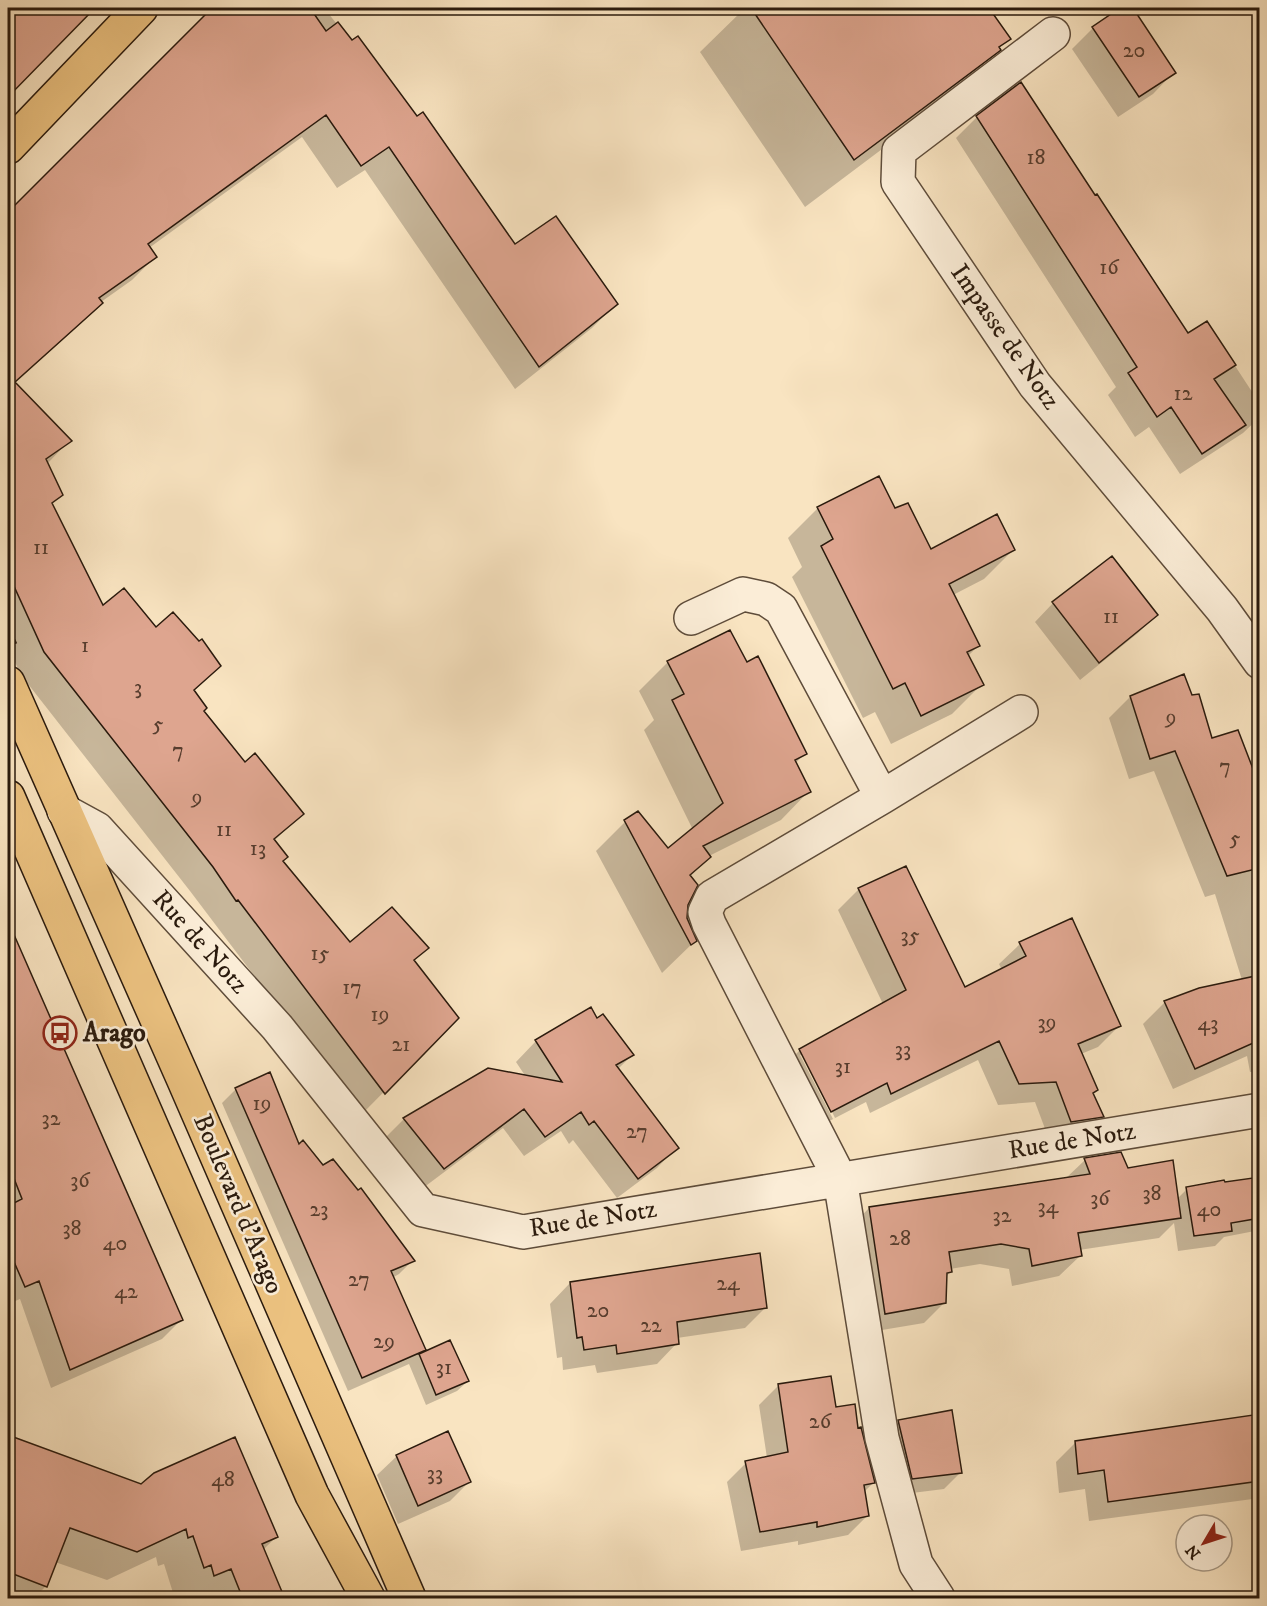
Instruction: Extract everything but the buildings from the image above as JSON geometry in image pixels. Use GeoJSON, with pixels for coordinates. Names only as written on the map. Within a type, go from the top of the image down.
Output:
{"type":"FeatureCollection","features":[{"type":"Feature","properties":{"kind":"main road"},"geometry":{"type":"LineString","coordinates":[[8,147],[141,8]]}},
{"type":"Feature","properties":{"kind":"main road","name":"Boulevard d'Arago"},"geometry":{"type":"LineString","coordinates":[[8,683],[183,1078],[409,1599]]}},
{"type":"Feature","properties":{"kind":"main road","name":"Boulevard d'Arago"},"geometry":{"type":"LineString","coordinates":[[8,797],[312,1495],[368,1599]]}},
{"type":"Feature","properties":{"kind":"main road"},"geometry":{"type":"LineString","coordinates":[[21,830],[64,811]]}},
{"type":"Feature","properties":{"kind":"street","name":"Impasse de Notz"},"geometry":{"type":"LineString","coordinates":[[1053,34],[899,150],[898,182],[1035,385],[1222,609],[1260,662]]}},
{"type":"Feature","properties":{"kind":"street"},"geometry":{"type":"LineString","coordinates":[[691,618],[744,594],[766,599],[781,609],[882,797]]}},
{"type":"Feature","properties":{"kind":"street"},"geometry":{"type":"LineString","coordinates":[[938,1599],[916,1564],[882,1438],[840,1179],[709,924],[705,912],[712,897],[1021,712]]}},
{"type":"Feature","properties":{"kind":"street","name":"Rue de Notz"},"geometry":{"type":"LineString","coordinates":[[64,811],[97,829],[277,1027],[423,1210],[522,1232],[1260,1110]]}},
{"type":"Feature","properties":{"kind":"place","name":"Arago"},"geometry":{"type":"Point","coordinates":[60,1033]}}]}
